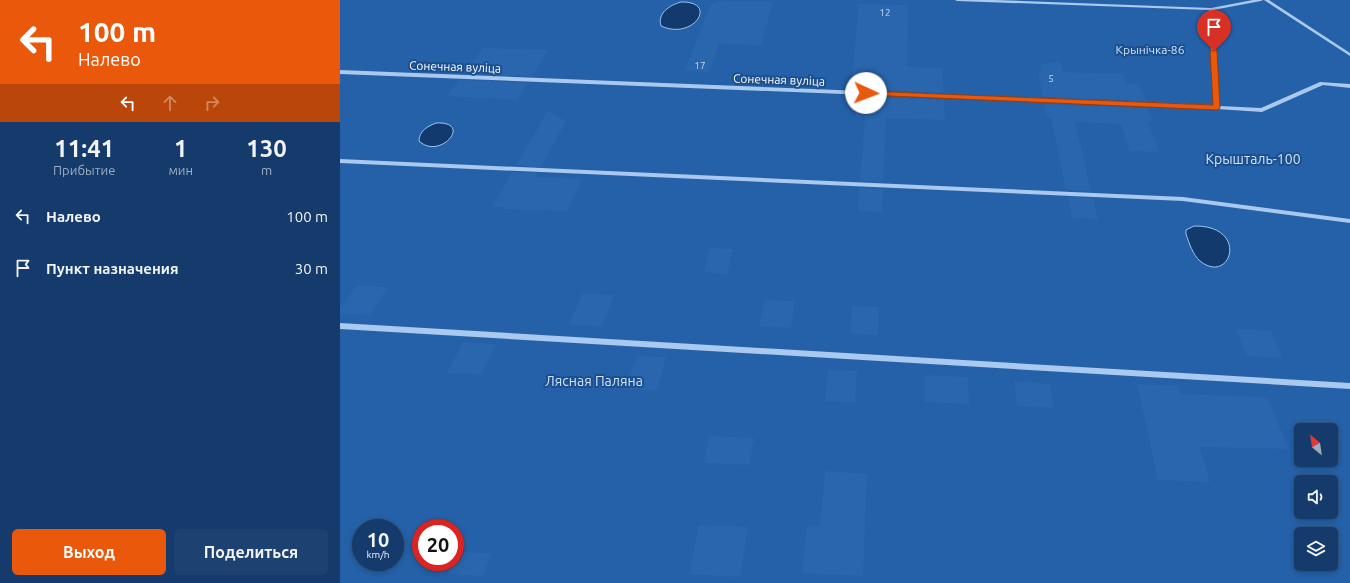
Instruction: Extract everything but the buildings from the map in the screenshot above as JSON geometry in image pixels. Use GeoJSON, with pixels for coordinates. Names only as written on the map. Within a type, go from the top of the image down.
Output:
{"type":"FeatureCollection","features":[{"type":"Feature","properties":{"kind":"lane"},"geometry":{"type":"LineString","coordinates":[[957,0],[1211,9],[1261,0]]}},
{"type":"Feature","properties":{"kind":"lane"},"geometry":{"type":"LineString","coordinates":[[1266,0],[1350,55]]}},
{"type":"Feature","properties":{"kind":"lane"},"geometry":{"type":"LineString","coordinates":[[1211,9],[1217,108]]}},
{"type":"Feature","properties":{"kind":"lane","name":"Сонечная вуліца"},"geometry":{"type":"LineString","coordinates":[[340,72],[1262,110],[1322,83],[1350,86]]}},
{"type":"Feature","properties":{"kind":"lane"},"geometry":{"type":"LineString","coordinates":[[340,161],[1183,199],[1350,221]]}},
{"type":"Feature","properties":{"kind":"lane"},"geometry":{"type":"LineString","coordinates":[[340,326],[1350,386]]}},
{"type":"Feature","properties":{"kind":"green space","name":"Лясная Паляна"},"geometry":{"type":"Polygon","coordinates":[[[340,0],[1350,0],[1350,583],[340,583],[340,0]]]}},
{"type":"Feature","properties":{"kind":"shaded area"},"geometry":{"type":"Polygon","coordinates":[[[681,2],[692,3],[699,7],[700,13],[698,19],[692,25],[683,28],[673,29],[661,26],[661,17],[665,10],[681,2]]]}},
{"type":"Feature","properties":{"kind":"shaded area"},"geometry":{"type":"Polygon","coordinates":[[[436,123],[447,124],[452,128],[453,133],[450,139],[444,144],[436,146],[427,146],[419,141],[419,137],[422,132],[427,127],[436,123]]]}},
{"type":"Feature","properties":{"kind":"shaded area"},"geometry":{"type":"Polygon","coordinates":[[[1194,226],[1212,228],[1223,235],[1229,243],[1230,252],[1226,261],[1220,266],[1211,267],[1200,261],[1195,256],[1186,234],[1186,230],[1194,226]]]}},
{"type":"Feature","properties":{"kind":"route"},"geometry":{"type":"LineString","coordinates":[[866,93],[1217,108],[1214,51]]}},
{"type":"Feature","properties":{"kind":"park label","name":"Крынічка-86"},"geometry":{"type":"Point","coordinates":[1150,50]}},
{"type":"Feature","properties":{"kind":"park label","name":"Крышталь-100"},"geometry":{"type":"Point","coordinates":[1253,159]}}]}
